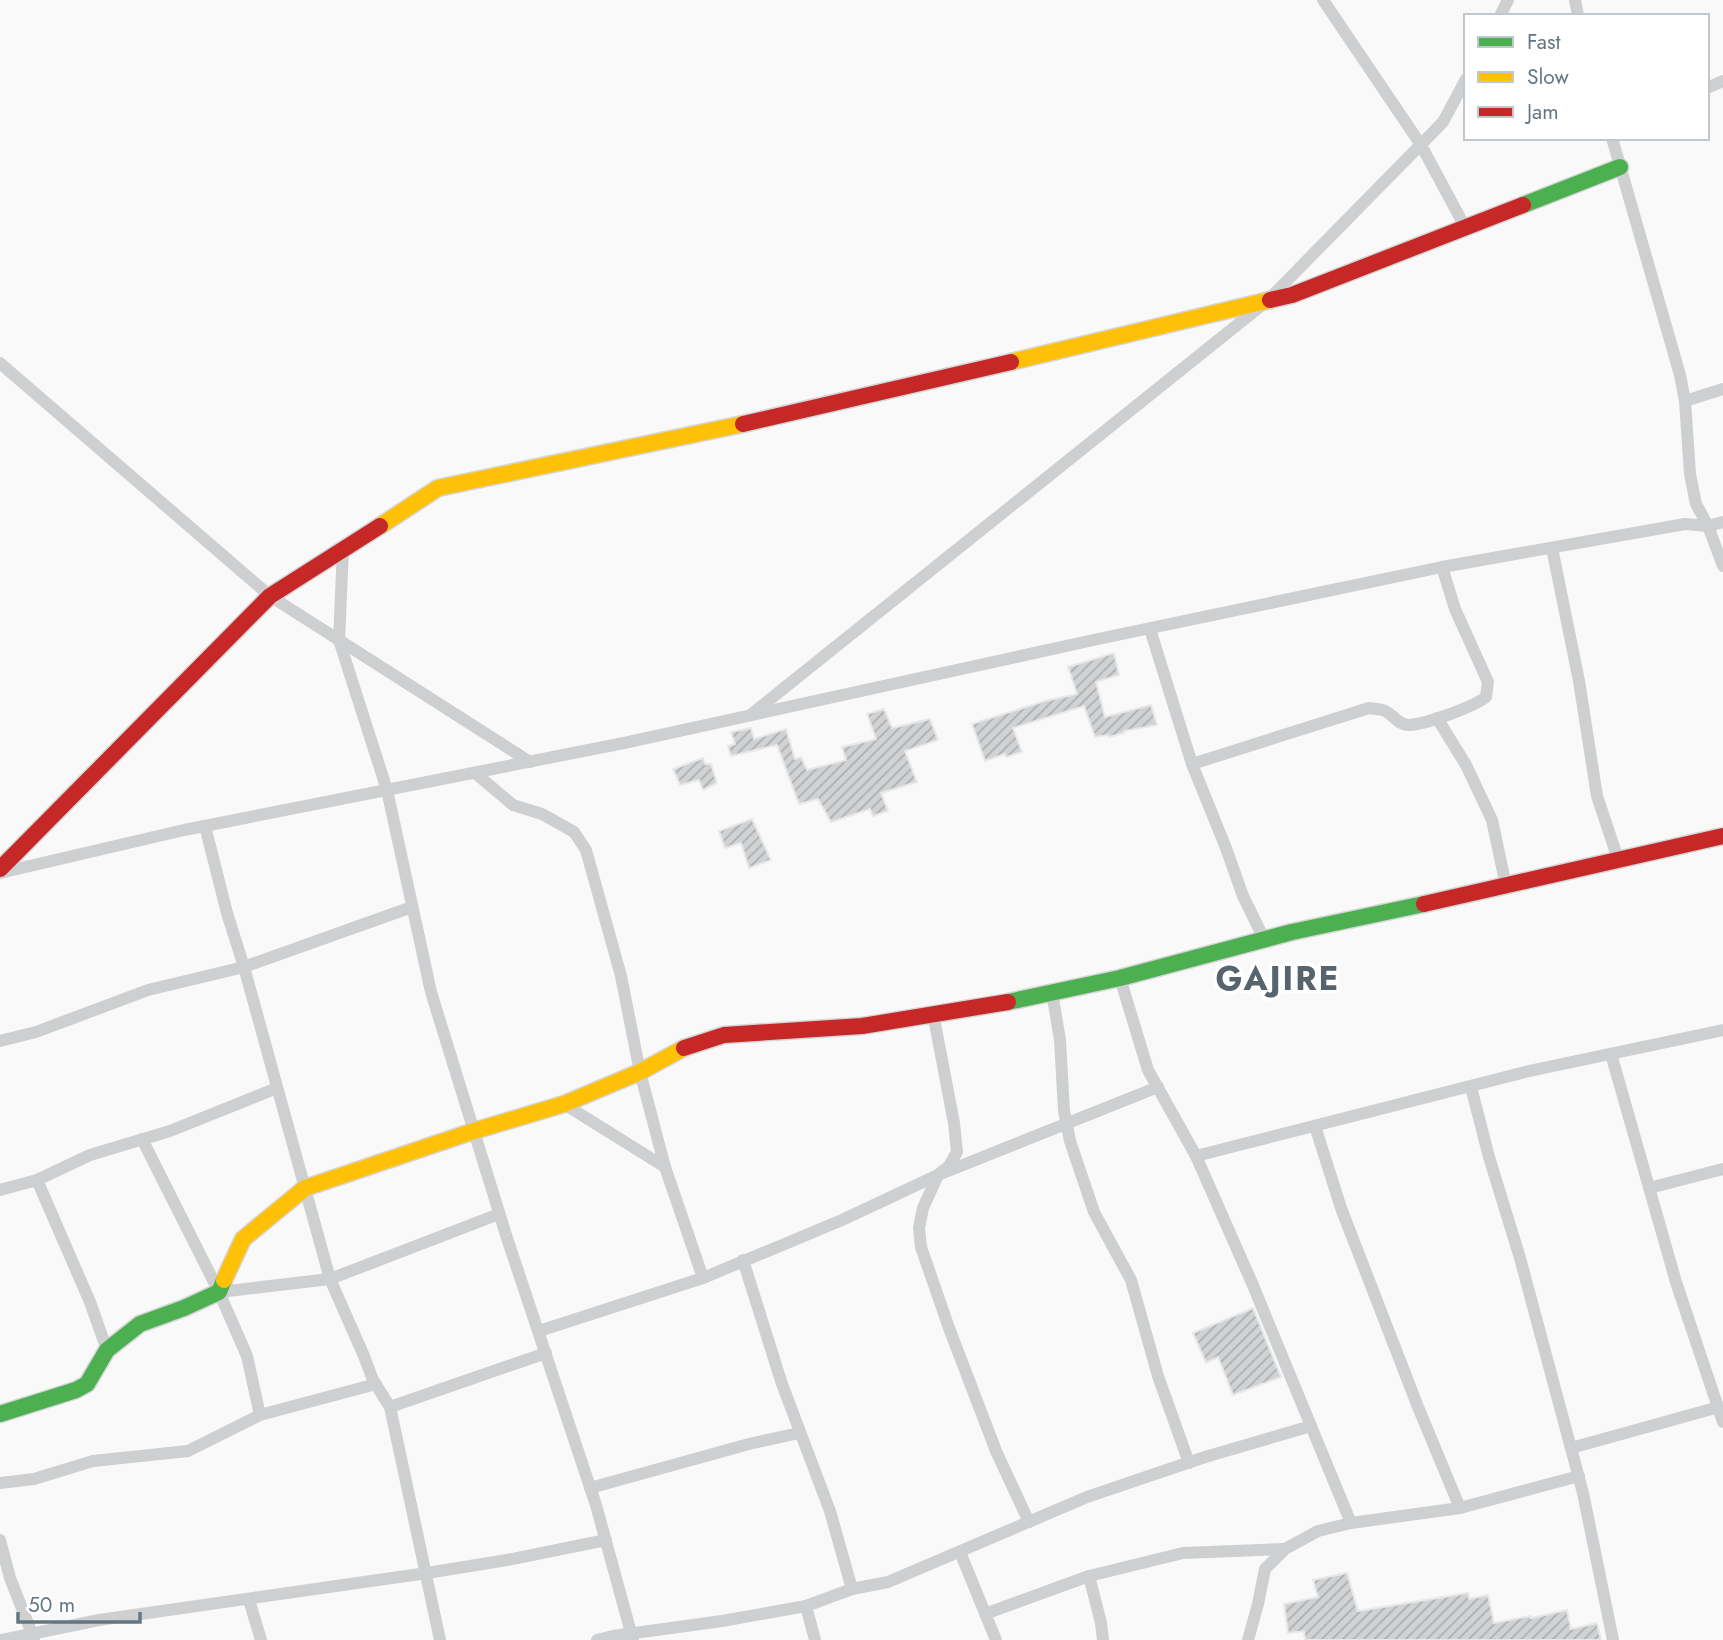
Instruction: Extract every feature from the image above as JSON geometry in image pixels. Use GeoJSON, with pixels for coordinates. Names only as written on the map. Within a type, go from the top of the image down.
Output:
{"type":"FeatureCollection","features":[{"type":"Feature","properties":{"kind":"street"},"geometry":{"type":"LineString","coordinates":[[1323,0],[1421,145],[1465,227]]}},
{"type":"Feature","properties":{"kind":"street"},"geometry":{"type":"LineString","coordinates":[[750,716],[1268,301],[1443,122],[1464,83]]}},
{"type":"Feature","properties":{"kind":"street"},"geometry":{"type":"LineString","coordinates":[[1613,140],[1680,376],[1685,401],[1690,474],[1696,504],[1708,526],[1723,566]]}},
{"type":"Feature","properties":{"kind":"street"},"geometry":{"type":"LineString","coordinates":[[0,871],[270,596],[438,488],[793,414],[1292,295],[1620,167]]}},
{"type":"Feature","properties":{"kind":"street"},"geometry":{"type":"LineString","coordinates":[[0,363],[270,596],[530,762]]}},
{"type":"Feature","properties":{"kind":"street"},"geometry":{"type":"LineString","coordinates":[[1685,401],[1723,389]]}},
{"type":"Feature","properties":{"kind":"street"},"geometry":{"type":"LineString","coordinates":[[0,871],[205,826],[750,716],[1443,567],[1685,524],[1708,526],[1723,522]]}},
{"type":"Feature","properties":{"kind":"street"},"geometry":{"type":"LineString","coordinates":[[1552,548],[1579,681],[1597,796],[1618,859]]}},
{"type":"Feature","properties":{"kind":"street"},"geometry":{"type":"LineString","coordinates":[[343,549],[339,640],[387,790],[431,992],[499,1214],[590,1488],[632,1637]]}},
{"type":"Feature","properties":{"kind":"street"},"geometry":{"type":"LineString","coordinates":[[1192,764],[1369,708],[1386,711],[1397,721],[1409,725],[1477,704],[1486,697],[1488,682],[1455,609],[1443,567]]}},
{"type":"Feature","properties":{"kind":"street"},"geometry":{"type":"LineString","coordinates":[[1150,629],[1192,764],[1243,896],[1264,939]]}},
{"type":"Feature","properties":{"kind":"street"},"geometry":{"type":"LineString","coordinates":[[1437,718],[1466,765],[1492,820],[1506,886]]}},
{"type":"Feature","properties":{"kind":"street"},"geometry":{"type":"LineString","coordinates":[[475,772],[513,805],[542,814],[574,832],[586,850],[621,976],[640,1072],[665,1167],[703,1278]]}},
{"type":"Feature","properties":{"kind":"street"},"geometry":{"type":"LineString","coordinates":[[205,826],[330,1279],[376,1384],[390,1407],[440,1640]]}},
{"type":"Feature","properties":{"kind":"street"},"geometry":{"type":"LineString","coordinates":[[219,1292],[243,1239],[305,1188],[564,1104],[640,1072],[688,1046],[724,1035],[862,1026],[992,1005],[1120,978],[1292,932],[1723,836]]}},
{"type":"Feature","properties":{"kind":"street"},"geometry":{"type":"LineString","coordinates":[[0,1041],[36,1032],[148,990],[244,967],[412,907]]}},
{"type":"Feature","properties":{"kind":"street"},"geometry":{"type":"LineString","coordinates":[[1120,978],[1149,1070],[1196,1157],[1252,1283],[1351,1523]]}},
{"type":"Feature","properties":{"kind":"street"},"geometry":{"type":"LineString","coordinates":[[1052,992],[1060,1040],[1064,1111],[1069,1141],[1094,1212],[1131,1280],[1158,1376],[1189,1463]]}},
{"type":"Feature","properties":{"kind":"street"},"geometry":{"type":"LineString","coordinates":[[933,1013],[957,1152],[949,1166],[937,1175],[923,1208],[919,1228],[921,1247],[996,1451],[1029,1522]]}},
{"type":"Feature","properties":{"kind":"street"},"geometry":{"type":"LineString","coordinates":[[1196,1157],[1525,1072],[1723,1030]]}},
{"type":"Feature","properties":{"kind":"street"},"geometry":{"type":"LineString","coordinates":[[1611,1054],[1676,1282],[1723,1422]]}},
{"type":"Feature","properties":{"kind":"street"},"geometry":{"type":"LineString","coordinates":[[539,1331],[703,1278],[842,1220],[937,1175],[1158,1087]]}},
{"type":"Feature","properties":{"kind":"street"},"geometry":{"type":"LineString","coordinates":[[1471,1087],[1579,1476],[1612,1640]]}},
{"type":"Feature","properties":{"kind":"street"},"geometry":{"type":"LineString","coordinates":[[0,1190],[37,1180],[90,1155],[170,1131],[277,1088]]}},
{"type":"Feature","properties":{"kind":"street"},"geometry":{"type":"LineString","coordinates":[[564,1104],[665,1167]]}},
{"type":"Feature","properties":{"kind":"street"},"geometry":{"type":"LineString","coordinates":[[1315,1126],[1341,1208],[1460,1508]]}},
{"type":"Feature","properties":{"kind":"street"},"geometry":{"type":"LineString","coordinates":[[142,1139],[219,1292],[247,1356],[260,1415]]}},
{"type":"Feature","properties":{"kind":"street"},"geometry":{"type":"LineString","coordinates":[[1649,1188],[1723,1169]]}},
{"type":"Feature","properties":{"kind":"street"},"geometry":{"type":"LineString","coordinates":[[37,1180],[90,1302],[107,1350]]}},
{"type":"Feature","properties":{"kind":"street"},"geometry":{"type":"LineString","coordinates":[[0,1414],[87,1384],[107,1350],[140,1324],[219,1292],[330,1279],[499,1214]]}},
{"type":"Feature","properties":{"kind":"street"},"geometry":{"type":"LineString","coordinates":[[743,1260],[782,1384],[830,1511],[852,1589]]}},
{"type":"Feature","properties":{"kind":"street"},"geometry":{"type":"LineString","coordinates":[[390,1407],[546,1353]]}},
{"type":"Feature","properties":{"kind":"street"},"geometry":{"type":"LineString","coordinates":[[0,1483],[34,1479],[93,1461],[188,1451],[260,1415],[376,1384]]}},
{"type":"Feature","properties":{"kind":"street"},"geometry":{"type":"LineString","coordinates":[[1571,1448],[1719,1407]]}},
{"type":"Feature","properties":{"kind":"street"},"geometry":{"type":"LineString","coordinates":[[597,1640],[632,1637],[806,1606],[852,1589],[888,1582],[1087,1497],[1311,1426]]}},
{"type":"Feature","properties":{"kind":"street"},"geometry":{"type":"LineString","coordinates":[[590,1488],[799,1433]]}},
{"type":"Feature","properties":{"kind":"street"},"geometry":{"type":"LineString","coordinates":[[1248,1640],[1265,1569],[1285,1549],[1318,1531],[1351,1523],[1460,1508],[1579,1476]]}},
{"type":"Feature","properties":{"kind":"street"},"geometry":{"type":"LineString","coordinates":[[0,1540],[10,1578],[33,1637]]}},
{"type":"Feature","properties":{"kind":"street"},"geometry":{"type":"LineString","coordinates":[[2,1640],[33,1637],[99,1620],[427,1573],[606,1540]]}},
{"type":"Feature","properties":{"kind":"street"},"geometry":{"type":"LineString","coordinates":[[985,1614],[1089,1576],[1184,1553],[1285,1549]]}},
{"type":"Feature","properties":{"kind":"street"},"geometry":{"type":"LineString","coordinates":[[960,1552],[996,1640]]}},
{"type":"Feature","properties":{"kind":"street"},"geometry":{"type":"LineString","coordinates":[[1089,1576],[1103,1640]]}},
{"type":"Feature","properties":{"kind":"street"},"geometry":{"type":"LineString","coordinates":[[249,1600],[261,1640]]}},
{"type":"Feature","properties":{"kind":"street"},"geometry":{"type":"LineString","coordinates":[[806,1606],[814,1640]]}},
{"type":"Feature","properties":{"kind":"building"},"geometry":{"type":"Polygon","coordinates":[[[1114,653],[1119,675],[1096,682],[1105,717],[1151,705],[1157,725],[1124,731],[1109,737],[1095,737],[1084,706],[1013,728],[1022,752],[985,761],[972,724],[1077,694],[1068,667],[1114,653]]]}},
{"type":"Feature","properties":{"kind":"building"},"geometry":{"type":"Polygon","coordinates":[[[884,709],[892,728],[930,719],[938,740],[905,751],[917,782],[881,793],[888,811],[873,816],[870,809],[831,822],[818,799],[799,804],[777,745],[731,756],[728,746],[735,744],[731,732],[751,728],[754,739],[786,729],[795,759],[801,757],[807,770],[846,760],[842,747],[876,739],[867,714],[884,709]]]}},
{"type":"Feature","properties":{"kind":"building"},"geometry":{"type":"Polygon","coordinates":[[[703,758],[705,764],[711,764],[717,783],[703,790],[699,780],[680,785],[673,769],[703,758]]]}},
{"type":"Feature","properties":{"kind":"building"},"geometry":{"type":"Polygon","coordinates":[[[752,819],[771,860],[749,868],[741,843],[725,848],[719,831],[752,819]]]}},
{"type":"Feature","properties":{"kind":"building"},"geometry":{"type":"Polygon","coordinates":[[[1253,1308],[1281,1377],[1233,1395],[1218,1357],[1206,1363],[1193,1333],[1253,1308]]]}},
{"type":"Feature","properties":{"kind":"building"},"geometry":{"type":"Polygon","coordinates":[[[1347,1573],[1358,1611],[1468,1593],[1469,1599],[1488,1595],[1494,1623],[1567,1610],[1571,1629],[1597,1623],[1601,1640],[1305,1640],[1304,1631],[1288,1633],[1284,1604],[1318,1597],[1313,1580],[1347,1573]]]}},
{"type":"Feature","properties":{"kind":"traffic: fast"},"geometry":{"type":"LineString","coordinates":[[1523,205],[1620,167]]}},
{"type":"Feature","properties":{"kind":"traffic: fast"},"geometry":{"type":"LineString","coordinates":[[1008,1002],[1120,978],[1292,932],[1424,904]]}},
{"type":"Feature","properties":{"kind":"traffic: fast"},"geometry":{"type":"LineString","coordinates":[[0,1414],[87,1384],[107,1350],[140,1324],[219,1292],[224,1280]]}},
{"type":"Feature","properties":{"kind":"traffic: slow"},"geometry":{"type":"LineString","coordinates":[[1011,362],[1270,300]]}},
{"type":"Feature","properties":{"kind":"traffic: slow"},"geometry":{"type":"LineString","coordinates":[[380,526],[438,488],[743,424]]}},
{"type":"Feature","properties":{"kind":"traffic: slow"},"geometry":{"type":"LineString","coordinates":[[224,1280],[243,1239],[305,1188],[564,1104],[640,1072],[684,1048]]}},
{"type":"Feature","properties":{"kind":"traffic: jam"},"geometry":{"type":"LineString","coordinates":[[1270,300],[1292,295],[1523,205]]}},
{"type":"Feature","properties":{"kind":"traffic: jam"},"geometry":{"type":"LineString","coordinates":[[743,424],[1011,362]]}},
{"type":"Feature","properties":{"kind":"traffic: jam"},"geometry":{"type":"LineString","coordinates":[[0,869],[270,596],[380,526]]}},
{"type":"Feature","properties":{"kind":"traffic: jam"},"geometry":{"type":"LineString","coordinates":[[1424,904],[1723,836]]}},
{"type":"Feature","properties":{"kind":"traffic: jam"},"geometry":{"type":"LineString","coordinates":[[684,1048],[724,1035],[862,1026],[1008,1002]]}},
{"type":"Feature","properties":{"kind":"district","name":"GAJIRE"},"geometry":{"type":"Point","coordinates":[1278,978]}}]}
